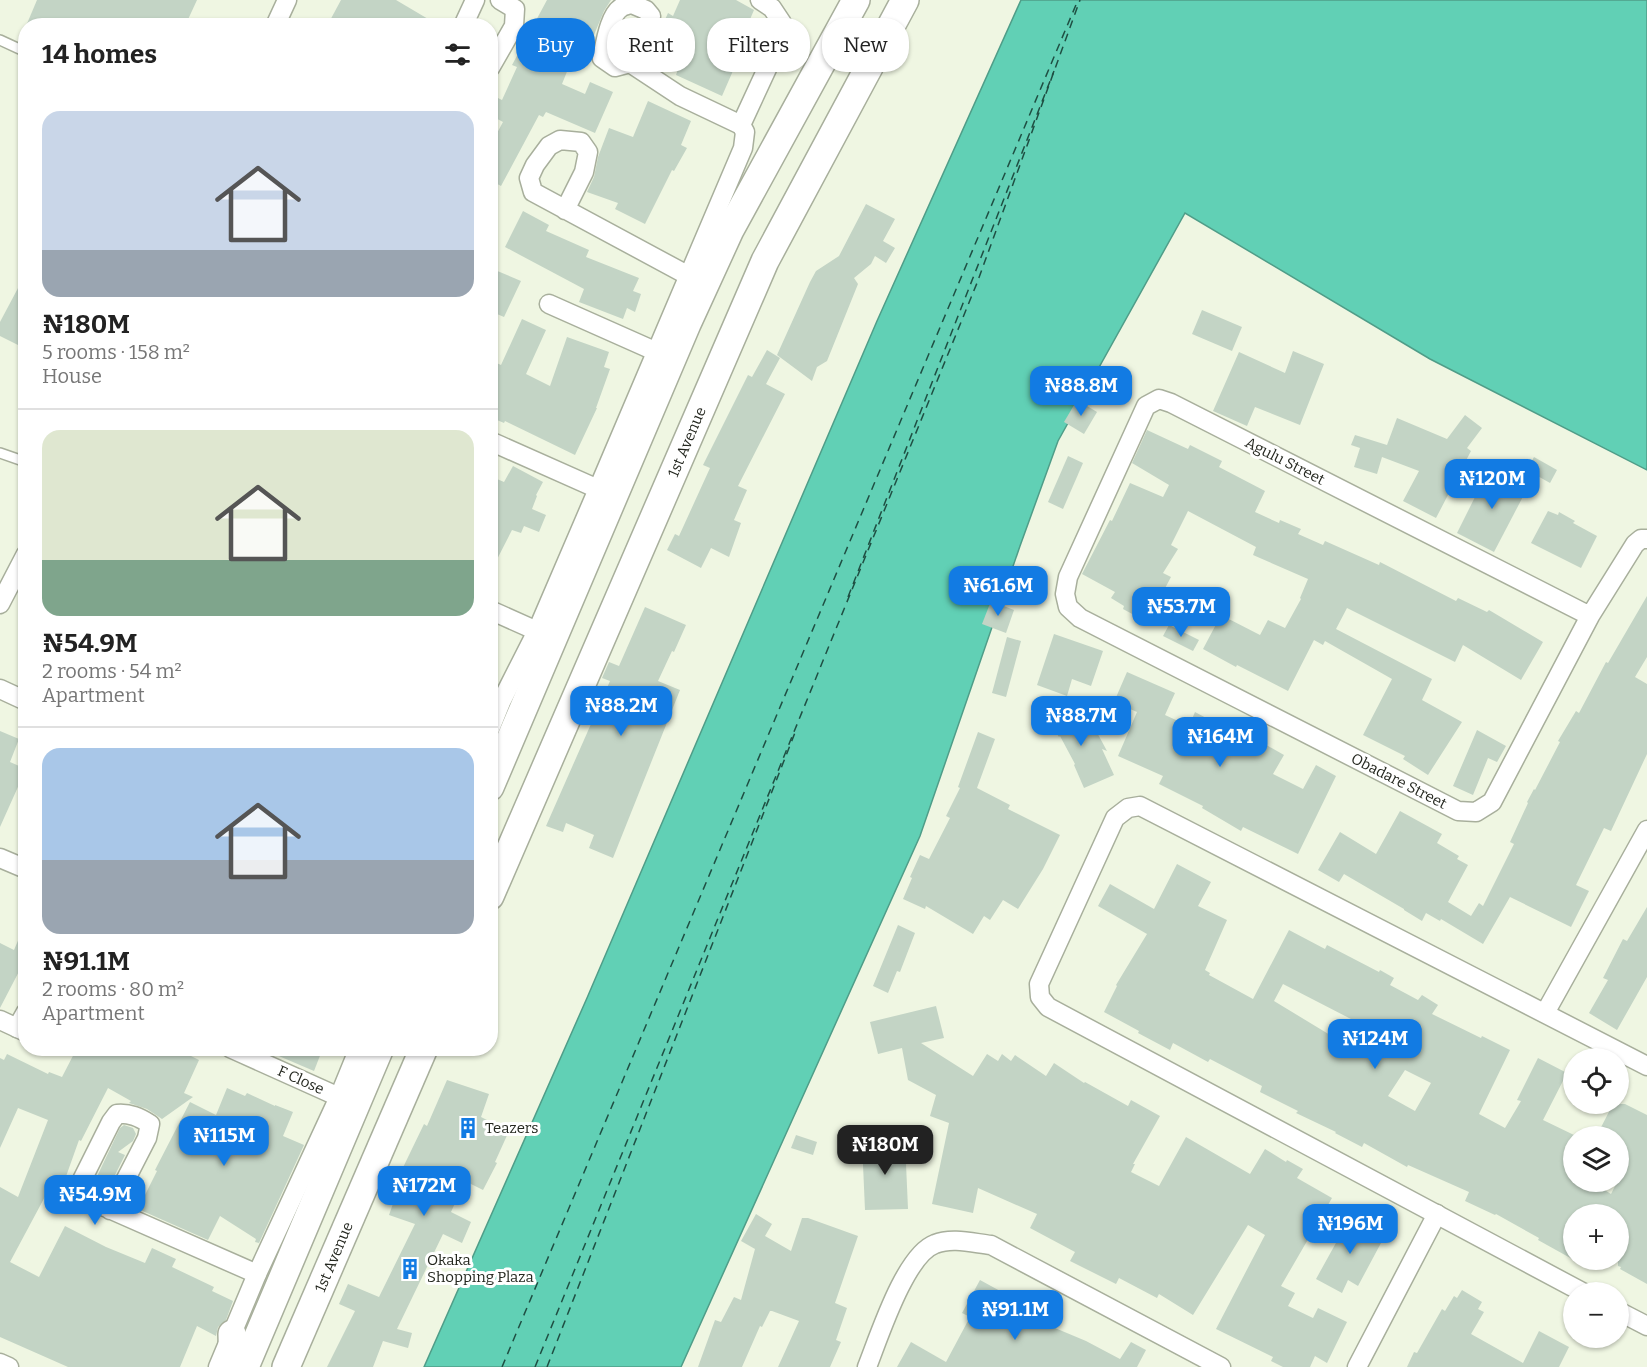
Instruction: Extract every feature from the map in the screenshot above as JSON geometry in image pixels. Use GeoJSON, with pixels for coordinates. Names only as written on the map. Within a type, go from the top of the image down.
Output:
{"type":"FeatureCollection","features":[{"type":"Feature","properties":{"kind":"main road"},"geometry":{"type":"LineString","coordinates":[[498,768],[687,324],[730,230],[856,0]]}},
{"type":"Feature","properties":{"kind":"main road","name":"1st Avenue"},"geometry":{"type":"LineString","coordinates":[[498,878],[765,261],[905,0]]}},
{"type":"Feature","properties":{"kind":"main road"},"geometry":{"type":"LineString","coordinates":[[245,1367],[377,1056]]}},
{"type":"Feature","properties":{"kind":"main road","name":"1st Avenue"},"geometry":{"type":"LineString","coordinates":[[286,1367],[421,1056]]}},
{"type":"Feature","properties":{"kind":"main road"},"geometry":{"type":"LineString","coordinates":[[232,1334],[232,1367]]}},
{"type":"Feature","properties":{"kind":"street"},"geometry":{"type":"LineString","coordinates":[[279,18],[287,0]]}},
{"type":"Feature","properties":{"kind":"street"},"geometry":{"type":"LineString","coordinates":[[467,18],[475,0]]}},
{"type":"Feature","properties":{"kind":"street"},"geometry":{"type":"LineString","coordinates":[[498,54],[514,26],[515,9],[500,0]]}},
{"type":"Feature","properties":{"kind":"street"},"geometry":{"type":"LineString","coordinates":[[741,125],[778,45],[782,23],[772,8],[760,0]]}},
{"type":"Feature","properties":{"kind":"street"},"geometry":{"type":"LineString","coordinates":[[498,709],[537,631],[742,148],[745,132],[741,125],[680,96],[644,72]]}},
{"type":"Feature","properties":{"kind":"street"},"geometry":{"type":"LineString","coordinates":[[565,210],[689,276]]}},
{"type":"Feature","properties":{"kind":"street"},"geometry":{"type":"LineString","coordinates":[[549,304],[657,352]]}},
{"type":"Feature","properties":{"kind":"street","name":"Agulu Street"},"geometry":{"type":"LineString","coordinates":[[1068,577],[1146,406],[1158,399],[1171,402],[1590,616]]}},
{"type":"Feature","properties":{"kind":"street"},"geometry":{"type":"LineString","coordinates":[[498,445],[598,489]]}},
{"type":"Feature","properties":{"kind":"street","name":"Obadare Street"},"geometry":{"type":"LineString","coordinates":[[1068,577],[1065,594],[1068,607],[1080,618],[1458,811],[1476,812],[1492,802],[1590,616],[1635,544],[1644,539]]}},
{"type":"Feature","properties":{"kind":"street"},"geometry":{"type":"LineString","coordinates":[[0,604],[18,569]]}},
{"type":"Feature","properties":{"kind":"street"},"geometry":{"type":"LineString","coordinates":[[498,614],[537,631]]}},
{"type":"Feature","properties":{"kind":"street"},"geometry":{"type":"LineString","coordinates":[[0,689],[18,697]]}},
{"type":"Feature","properties":{"kind":"street"},"geometry":{"type":"LineString","coordinates":[[1564,1282],[1048,1007],[1040,997],[1039,984],[1115,818],[1128,808],[1140,806],[1647,1066]]}},
{"type":"Feature","properties":{"kind":"street"},"geometry":{"type":"LineString","coordinates":[[1545,1013],[1647,830]]}},
{"type":"Feature","properties":{"kind":"street"},"geometry":{"type":"LineString","coordinates":[[0,858],[18,866]]}},
{"type":"Feature","properties":{"kind":"street"},"geometry":{"type":"LineString","coordinates":[[0,1020],[18,1023]]}},
{"type":"Feature","properties":{"kind":"street","name":"F Close"},"geometry":{"type":"LineString","coordinates":[[248,1056],[339,1097]]}},
{"type":"Feature","properties":{"kind":"street"},"geometry":{"type":"LineString","coordinates":[[218,1367],[257,1274],[356,1056]]}},
{"type":"Feature","properties":{"kind":"street"},"geometry":{"type":"LineString","coordinates":[[110,1210],[147,1138],[150,1124],[127,1113],[117,1114],[111,1122],[80,1184],[82,1197],[110,1210],[257,1274]]}},
{"type":"Feature","properties":{"kind":"street"},"geometry":{"type":"LineString","coordinates":[[1357,1367],[1437,1214]]}},
{"type":"Feature","properties":{"kind":"street"},"geometry":{"type":"LineString","coordinates":[[867,1367],[902,1282],[921,1253],[935,1244],[949,1241],[991,1245],[1221,1367]]}},
{"type":"Feature","properties":{"kind":"street"},"geometry":{"type":"LineString","coordinates":[[1629,1317],[1647,1326]]}},
{"type":"Feature","properties":{"kind":"street"},"geometry":{"type":"LineString","coordinates":[[0,1363],[9,1367]]}},
{"type":"Feature","properties":{"kind":"lane"},"geometry":{"type":"LineString","coordinates":[[0,40],[18,48]]}},
{"type":"Feature","properties":{"kind":"lane"},"geometry":{"type":"LineString","coordinates":[[0,453],[18,459]]}},
{"type":"Feature","properties":{"kind":"water"},"geometry":{"type":"Polygon","coordinates":[[[1021,0],[1647,0],[1647,470],[1430,359],[1185,213],[1058,441],[920,836],[681,1367],[424,1367],[587,998],[877,321],[1021,0]]]}},
{"type":"Feature","properties":{"kind":"building"},"geometry":{"type":"Polygon","coordinates":[[[37,0],[197,0],[189,18],[29,18],[37,0]]]}},
{"type":"Feature","properties":{"kind":"building"},"geometry":{"type":"Polygon","coordinates":[[[341,0],[396,0],[426,18],[331,18],[341,0]]]}},
{"type":"Feature","properties":{"kind":"building"},"geometry":{"type":"Polygon","coordinates":[[[547,0],[611,0],[595,32],[595,18],[537,18],[547,0]]]}},
{"type":"Feature","properties":{"kind":"building"},"geometry":{"type":"Polygon","coordinates":[[[680,0],[736,0],[754,10],[751,18],[707,18],[707,72],[732,72],[722,96],[676,75],[677,72],[695,72],[695,18],[666,18],[668,13],[673,16],[680,0]]]}},
{"type":"Feature","properties":{"kind":"building"},"geometry":{"type":"Polygon","coordinates":[[[516,69],[516,72],[567,72],[562,84],[585,94],[590,82],[613,92],[595,133],[546,112],[543,117],[539,115],[501,186],[498,184],[498,131],[503,122],[498,119],[498,98],[502,100],[516,69]]]}},
{"type":"Feature","properties":{"kind":"building"},"geometry":{"type":"Polygon","coordinates":[[[648,101],[691,121],[681,145],[687,148],[674,171],[672,170],[645,224],[615,209],[618,203],[587,192],[609,128],[633,137],[648,101]]]}},
{"type":"Feature","properties":{"kind":"building"},"geometry":{"type":"Polygon","coordinates":[[[866,204],[895,219],[883,241],[895,248],[886,263],[875,256],[871,264],[854,278],[858,284],[827,361],[817,367],[812,381],[777,355],[816,271],[839,256],[866,204]]]}},
{"type":"Feature","properties":{"kind":"building"},"geometry":{"type":"Polygon","coordinates":[[[523,211],[549,225],[546,231],[589,250],[586,257],[639,278],[633,291],[641,294],[635,312],[627,308],[623,319],[579,302],[584,289],[505,247],[523,211]]]}},
{"type":"Feature","properties":{"kind":"building"},"geometry":{"type":"Polygon","coordinates":[[[498,271],[521,281],[504,317],[498,314],[498,271]]]}},
{"type":"Feature","properties":{"kind":"building"},"geometry":{"type":"Polygon","coordinates":[[[18,288],[18,345],[0,336],[0,322],[18,288]]]}},
{"type":"Feature","properties":{"kind":"building"},"geometry":{"type":"Polygon","coordinates":[[[1202,310],[1242,327],[1232,351],[1192,334],[1202,310]]]}},
{"type":"Feature","properties":{"kind":"building"},"geometry":{"type":"Polygon","coordinates":[[[522,319],[546,330],[526,374],[550,386],[567,337],[609,352],[604,367],[610,369],[597,408],[575,455],[505,421],[504,423],[498,420],[498,364],[501,365],[522,319]]]}},
{"type":"Feature","properties":{"kind":"building"},"geometry":{"type":"Polygon","coordinates":[[[767,350],[780,358],[766,384],[785,394],[738,486],[747,490],[734,520],[741,523],[729,557],[711,548],[701,568],[667,550],[675,534],[679,536],[710,468],[703,465],[748,375],[752,377],[767,350]]]}},
{"type":"Feature","properties":{"kind":"building"},"geometry":{"type":"Polygon","coordinates":[[[1293,351],[1324,364],[1300,425],[1255,407],[1247,426],[1213,411],[1239,352],[1285,373],[1293,351]]]}},
{"type":"Feature","properties":{"kind":"building"},"geometry":{"type":"Polygon","coordinates":[[[1077,400],[1097,412],[1084,434],[1064,422],[1077,400]]]}},
{"type":"Feature","properties":{"kind":"building"},"geometry":{"type":"Polygon","coordinates":[[[1465,415],[1482,428],[1467,448],[1471,451],[1436,518],[1403,501],[1419,471],[1382,457],[1377,474],[1354,467],[1360,448],[1351,445],[1355,435],[1387,445],[1397,418],[1447,439],[1465,415]]]}},
{"type":"Feature","properties":{"kind":"building"},"geometry":{"type":"Polygon","coordinates":[[[1147,430],[1188,449],[1190,445],[1222,461],[1219,467],[1265,491],[1255,512],[1279,523],[1280,520],[1301,529],[1298,534],[1323,545],[1325,541],[1379,565],[1380,562],[1456,601],[1458,598],[1487,612],[1489,610],[1543,642],[1521,680],[1463,645],[1455,662],[1347,608],[1336,629],[1432,679],[1422,700],[1462,722],[1428,775],[1403,759],[1405,756],[1363,735],[1392,679],[1325,641],[1323,645],[1314,640],[1288,691],[1203,649],[1221,615],[1260,635],[1268,620],[1285,628],[1301,599],[1308,579],[1253,555],[1256,547],[1188,511],[1171,545],[1178,549],[1163,573],[1171,577],[1147,622],[1123,609],[1124,606],[1111,598],[1115,592],[1082,574],[1110,520],[1112,521],[1130,483],[1163,497],[1169,485],[1132,463],[1147,430]]]}},
{"type":"Feature","properties":{"kind":"building"},"geometry":{"type":"Polygon","coordinates":[[[1068,456],[1083,463],[1063,509],[1048,502],[1068,456]]]}},
{"type":"Feature","properties":{"kind":"building"},"geometry":{"type":"Polygon","coordinates":[[[1534,457],[1557,470],[1550,483],[1527,470],[1534,457]]]}},
{"type":"Feature","properties":{"kind":"building"},"geometry":{"type":"Polygon","coordinates":[[[513,466],[543,482],[532,509],[546,515],[539,532],[524,526],[521,533],[512,530],[498,557],[498,479],[504,482],[513,466]]]}},
{"type":"Feature","properties":{"kind":"building"},"geometry":{"type":"Polygon","coordinates":[[[1490,467],[1528,487],[1494,552],[1457,533],[1490,467]]]}},
{"type":"Feature","properties":{"kind":"building"},"geometry":{"type":"Polygon","coordinates":[[[1548,511],[1558,515],[1559,512],[1575,521],[1573,523],[1597,536],[1581,568],[1531,543],[1548,511]]]}},
{"type":"Feature","properties":{"kind":"building"},"geometry":{"type":"Polygon","coordinates":[[[1647,596],[1647,657],[1635,677],[1647,684],[1647,754],[1611,831],[1604,828],[1576,885],[1589,891],[1571,927],[1510,897],[1483,944],[1441,919],[1440,921],[1426,913],[1422,921],[1344,874],[1339,882],[1318,870],[1340,832],[1376,854],[1400,811],[1442,834],[1437,843],[1459,856],[1457,859],[1468,865],[1448,902],[1471,916],[1479,903],[1483,906],[1514,844],[1510,842],[1527,802],[1560,742],[1558,741],[1576,711],[1579,713],[1606,662],[1608,663],[1647,596]]]}},
{"type":"Feature","properties":{"kind":"building"},"geometry":{"type":"Polygon","coordinates":[[[991,601],[1014,610],[1006,633],[982,624],[991,601]]]}},
{"type":"Feature","properties":{"kind":"building"},"geometry":{"type":"Polygon","coordinates":[[[645,607],[686,625],[658,681],[680,690],[613,858],[589,848],[594,835],[566,823],[563,832],[546,826],[610,681],[602,678],[609,662],[619,666],[645,607]]]}},
{"type":"Feature","properties":{"kind":"building"},"geometry":{"type":"Polygon","coordinates":[[[1169,625],[1199,640],[1193,651],[1163,636],[1169,625]]]}},
{"type":"Feature","properties":{"kind":"building"},"geometry":{"type":"Polygon","coordinates":[[[1054,634],[1103,651],[1091,686],[1072,679],[1067,696],[1037,685],[1054,634]]]}},
{"type":"Feature","properties":{"kind":"building"},"geometry":{"type":"Polygon","coordinates":[[[1007,637],[1021,641],[1006,697],[992,693],[1007,637]]]}},
{"type":"Feature","properties":{"kind":"building"},"geometry":{"type":"Polygon","coordinates":[[[1127,672],[1175,693],[1165,715],[1189,726],[1195,712],[1223,727],[1226,722],[1284,755],[1273,774],[1303,789],[1316,765],[1336,776],[1298,854],[1243,827],[1241,831],[1202,808],[1203,806],[1159,784],[1163,776],[1118,756],[1137,712],[1114,702],[1127,672]]]}},
{"type":"Feature","properties":{"kind":"building"},"geometry":{"type":"Polygon","coordinates":[[[1061,702],[1082,734],[1094,727],[1107,751],[1102,749],[1114,775],[1084,788],[1075,764],[1060,736],[1044,714],[1061,702]]]}},
{"type":"Feature","properties":{"kind":"building"},"geometry":{"type":"Polygon","coordinates":[[[1477,730],[1506,746],[1497,762],[1488,758],[1473,795],[1453,786],[1477,730]]]}},
{"type":"Feature","properties":{"kind":"building"},"geometry":{"type":"Polygon","coordinates":[[[0,731],[18,739],[10,762],[18,766],[18,787],[0,827],[0,731]]]}},
{"type":"Feature","properties":{"kind":"building"},"geometry":{"type":"Polygon","coordinates":[[[978,732],[995,739],[977,788],[1010,805],[1008,809],[1060,835],[1043,869],[1018,909],[1003,900],[990,920],[984,916],[973,934],[926,906],[925,909],[903,899],[920,855],[929,859],[950,818],[946,816],[960,788],[958,787],[978,732]]]}},
{"type":"Feature","properties":{"kind":"building"},"geometry":{"type":"Polygon","coordinates":[[[1177,864],[1211,882],[1198,906],[1227,920],[1205,970],[1210,973],[1209,975],[1253,999],[1289,930],[1325,949],[1327,945],[1379,972],[1380,970],[1394,978],[1390,985],[1418,1000],[1422,995],[1438,1005],[1432,1014],[1510,1050],[1479,1114],[1505,1128],[1521,1101],[1517,1100],[1538,1058],[1563,1071],[1563,1081],[1543,1120],[1563,1130],[1563,1192],[1608,1192],[1611,1194],[1612,1192],[1629,1192],[1629,1126],[1602,1126],[1608,1114],[1629,1114],[1629,1106],[1647,1115],[1647,1284],[1622,1270],[1629,1270],[1629,1204],[1563,1204],[1563,1254],[1496,1214],[1465,1201],[1469,1192],[1408,1165],[1407,1167],[1364,1143],[1362,1147],[1260,1092],[1262,1086],[1210,1059],[1208,1062],[1173,1043],[1170,1050],[1104,1012],[1116,985],[1147,934],[1098,906],[1110,884],[1154,909],[1177,864]],[[1283,984],[1274,1001],[1368,1058],[1382,1035],[1283,984]],[[1405,1070],[1388,1096],[1415,1111],[1431,1083],[1405,1070]]]}},
{"type":"Feature","properties":{"kind":"building"},"geometry":{"type":"Polygon","coordinates":[[[1647,907],[1647,977],[1617,1030],[1589,1013],[1608,980],[1603,978],[1623,939],[1627,941],[1647,907]]]}},
{"type":"Feature","properties":{"kind":"building"},"geometry":{"type":"Polygon","coordinates":[[[898,925],[915,933],[900,972],[897,971],[888,993],[873,986],[898,925]]]}},
{"type":"Feature","properties":{"kind":"building"},"geometry":{"type":"Polygon","coordinates":[[[18,941],[18,973],[0,1008],[0,943],[14,950],[18,941]]]}},
{"type":"Feature","properties":{"kind":"building"},"geometry":{"type":"Polygon","coordinates":[[[936,1006],[944,1038],[921,1043],[973,1076],[987,1054],[998,1061],[1002,1054],[1011,1061],[1015,1055],[1046,1076],[1054,1063],[1084,1083],[1128,1106],[1131,1100],[1160,1116],[1133,1164],[1135,1164],[1131,1172],[1159,1186],[1186,1137],[1250,1174],[1265,1149],[1303,1169],[1297,1178],[1332,1198],[1281,1286],[1295,1293],[1288,1306],[1313,1318],[1318,1308],[1347,1322],[1327,1363],[1315,1356],[1310,1367],[1283,1367],[1271,1361],[1273,1357],[1216,1329],[1265,1235],[1248,1225],[1193,1315],[1159,1294],[1157,1298],[1119,1278],[1116,1284],[1070,1261],[1075,1252],[1030,1228],[1037,1214],[978,1188],[973,1213],[932,1204],[949,1123],[930,1116],[936,1095],[908,1080],[902,1048],[878,1054],[870,1022],[936,1006]]]}},
{"type":"Feature","properties":{"kind":"building"},"geometry":{"type":"Polygon","coordinates":[[[7,1054],[48,1074],[49,1072],[62,1077],[73,1056],[191,1056],[199,1060],[184,1093],[193,1097],[162,1119],[147,1109],[129,1103],[131,1101],[108,1088],[81,1141],[79,1140],[59,1196],[48,1191],[10,1262],[39,1277],[65,1226],[106,1247],[145,1263],[152,1248],[176,1259],[172,1267],[214,1287],[212,1291],[233,1301],[226,1320],[218,1327],[216,1336],[197,1326],[180,1367],[68,1367],[0,1337],[0,1187],[18,1197],[48,1120],[18,1108],[0,1148],[0,1058],[4,1060],[7,1054]]]}},
{"type":"Feature","properties":{"kind":"building"},"geometry":{"type":"Polygon","coordinates":[[[279,1056],[320,1056],[314,1071],[279,1056]]]}},
{"type":"Feature","properties":{"kind":"building"},"geometry":{"type":"Polygon","coordinates":[[[447,1080],[489,1094],[481,1117],[509,1131],[495,1162],[497,1163],[483,1190],[465,1181],[451,1212],[471,1222],[462,1243],[443,1234],[397,1329],[412,1333],[408,1348],[383,1341],[373,1367],[327,1367],[355,1311],[339,1304],[348,1284],[379,1297],[415,1224],[389,1215],[400,1184],[396,1182],[424,1124],[427,1126],[447,1080]]]}},
{"type":"Feature","properties":{"kind":"building"},"geometry":{"type":"Polygon","coordinates":[[[227,1088],[245,1096],[247,1093],[293,1112],[283,1136],[304,1145],[259,1243],[220,1216],[208,1240],[138,1209],[190,1102],[216,1115],[227,1088]]]}},
{"type":"Feature","properties":{"kind":"building"},"geometry":{"type":"Polygon","coordinates":[[[124,1125],[133,1128],[136,1134],[133,1141],[118,1152],[125,1155],[105,1195],[92,1187],[120,1128],[124,1125]]]}},
{"type":"Feature","properties":{"kind":"building"},"geometry":{"type":"Polygon","coordinates":[[[796,1135],[817,1142],[813,1155],[791,1148],[796,1135]]]}},
{"type":"Feature","properties":{"kind":"building"},"geometry":{"type":"Polygon","coordinates":[[[905,1141],[908,1209],[865,1210],[862,1142],[905,1141]]]}},
{"type":"Feature","properties":{"kind":"building"},"geometry":{"type":"Polygon","coordinates":[[[756,1214],[772,1224],[765,1236],[791,1251],[802,1218],[808,1218],[858,1236],[835,1303],[847,1308],[836,1340],[841,1342],[830,1367],[778,1367],[799,1321],[770,1311],[762,1327],[760,1326],[742,1367],[698,1367],[715,1320],[721,1322],[734,1297],[741,1300],[755,1249],[741,1241],[756,1214]]]}},
{"type":"Feature","properties":{"kind":"building"},"geometry":{"type":"Polygon","coordinates":[[[1352,1214],[1377,1227],[1371,1237],[1381,1243],[1358,1286],[1348,1280],[1342,1293],[1316,1279],[1352,1214]]]}},
{"type":"Feature","properties":{"kind":"building"},"geometry":{"type":"Polygon","coordinates":[[[980,1280],[1013,1298],[1008,1307],[1043,1321],[1120,1359],[1131,1342],[1146,1350],[1137,1367],[897,1367],[911,1342],[946,1362],[970,1317],[962,1313],[980,1280]]]}},
{"type":"Feature","properties":{"kind":"building"},"geometry":{"type":"Polygon","coordinates":[[[1462,1290],[1482,1302],[1478,1309],[1484,1312],[1471,1334],[1523,1363],[1539,1331],[1563,1344],[1563,1348],[1568,1348],[1559,1367],[1407,1367],[1442,1309],[1445,1311],[1454,1296],[1457,1298],[1462,1290]]]}},
{"type":"Feature","properties":{"kind":"ferry route"},"geometry":{"type":"LineString","coordinates":[[502,1367],[1078,0]]}},
{"type":"Feature","properties":{"kind":"ferry route"},"geometry":{"type":"LineString","coordinates":[[535,1367],[977,283],[1080,0]]}},
{"type":"Feature","properties":{"kind":"ferry route"},"geometry":{"type":"LineString","coordinates":[[848,597],[1054,71]]}},
{"type":"Feature","properties":{"kind":"ferry route"},"geometry":{"type":"LineString","coordinates":[[547,1367],[796,730]]}},
{"type":"Feature","properties":{"kind":"place","name":"Teazers"},"geometry":{"type":"Point","coordinates":[468,1128]}},
{"type":"Feature","properties":{"kind":"place","name":"Okaka Shopping Plaza"},"geometry":{"type":"Point","coordinates":[410,1269]}}]}
